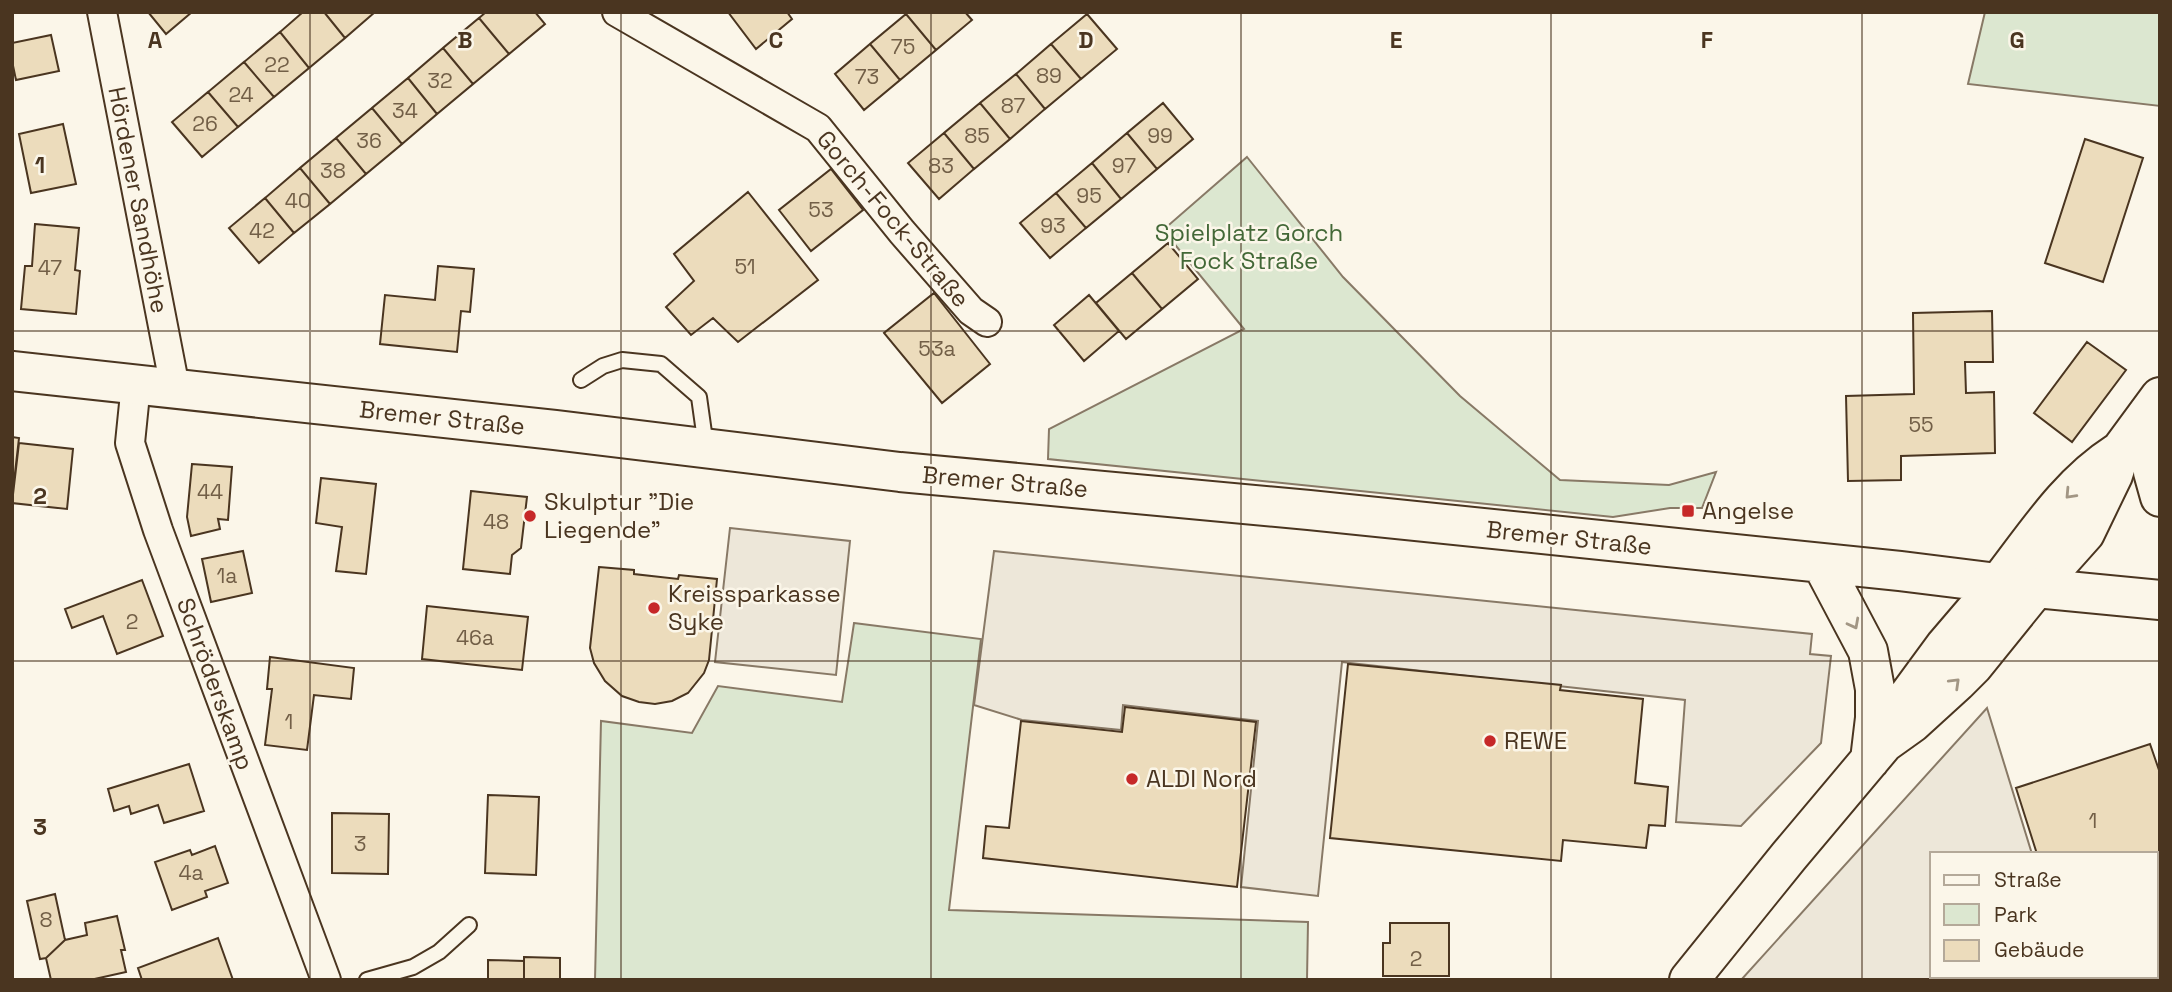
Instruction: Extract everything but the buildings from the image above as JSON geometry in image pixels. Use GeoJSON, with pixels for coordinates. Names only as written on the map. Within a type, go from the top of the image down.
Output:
{"type":"FeatureCollection","features":[{"type":"Feature","properties":{"kind":"main road","name":"Bremer Straße"},"geometry":{"type":"LineString","coordinates":[[12,371],[900,472],[1309,510],[2160,600]]}},
{"type":"Feature","properties":{"kind":"main road"},"geometry":{"type":"LineString","coordinates":[[1689,980],[1877,751],[1912,723],[1973,666],[2085,533],[2113,475],[2121,450],[2154,405]]}},
{"type":"Feature","properties":{"kind":"main road"},"geometry":{"type":"LineString","coordinates":[[2154,405],[2153,471],[2160,497]]}},
{"type":"Feature","properties":{"kind":"main road"},"geometry":{"type":"LineString","coordinates":[[1877,751],[1898,710],[1945,646],[1998,584],[2058,506],[2096,466],[2121,450]]}},
{"type":"Feature","properties":{"kind":"main road"},"geometry":{"type":"LineString","coordinates":[[1822,564],[1868,651],[1875,689],[1877,751]]}},
{"type":"Feature","properties":{"kind":"street","name":"Hördener Sandhöhe"},"geometry":{"type":"LineString","coordinates":[[102,12],[175,388]]}},
{"type":"Feature","properties":{"kind":"street","name":"Gorch-Fock-Straße"},"geometry":{"type":"LineString","coordinates":[[617,12],[818,128],[902,232],[971,311],[987,322]]}},
{"type":"Feature","properties":{"kind":"street","name":"Schröderskamp"},"geometry":{"type":"LineString","coordinates":[[135,384],[130,443],[158,530],[326,980]]}},
{"type":"Feature","properties":{"kind":"lane"},"geometry":{"type":"LineString","coordinates":[[580,380],[603,366],[622,360],[661,364],[699,397],[706,449]]}},
{"type":"Feature","properties":{"kind":"lane"},"geometry":{"type":"LineString","coordinates":[[367,980],[413,967],[439,952],[469,925]]}},
{"type":"Feature","properties":{"kind":"green space"},"geometry":{"type":"Polygon","coordinates":[[[1985,12],[2160,12],[2160,106],[1968,84],[1985,12]]]}},
{"type":"Feature","properties":{"kind":"green space","name":"Spielplatz Gorch Fock Straße"},"geometry":{"type":"Polygon","coordinates":[[[1247,157],[1343,277],[1460,396],[1560,480],[1669,485],[1716,472],[1702,508],[1670,508],[1613,517],[1048,459],[1049,429],[1244,329],[1163,230],[1247,157]]]}},
{"type":"Feature","properties":{"kind":"green space"},"geometry":{"type":"Polygon","coordinates":[[[854,623],[981,639],[949,910],[1308,922],[1307,980],[595,980],[601,721],[692,733],[718,686],[842,702],[854,623]]]}},
{"type":"Feature","properties":{"kind":"shaded area"},"geometry":{"type":"Polygon","coordinates":[[[730,528],[850,541],[836,675],[715,662],[730,528]]]}},
{"type":"Feature","properties":{"kind":"shaded area"},"geometry":{"type":"Polygon","coordinates":[[[994,551],[1812,634],[1810,654],[1831,656],[1821,743],[1741,826],[1676,822],[1685,700],[1342,662],[1318,896],[1241,887],[1258,721],[1123,705],[1121,730],[1022,720],[974,705],[994,551]]]}},
{"type":"Feature","properties":{"kind":"shaded area"},"geometry":{"type":"Polygon","coordinates":[[[1987,708],[2031,852],[1930,852],[1930,978],[2070,980],[1741,980],[1987,708]]]}},
{"type":"Feature","properties":{"kind":"place","name":"Angelse"},"geometry":{"type":"Point","coordinates":[1688,511]}},
{"type":"Feature","properties":{"kind":"place","name":"Skulptur \"Die Liegende\""},"geometry":{"type":"Point","coordinates":[530,516]}},
{"type":"Feature","properties":{"kind":"place","name":"Kreissparkasse Syke"},"geometry":{"type":"Point","coordinates":[654,608]}},
{"type":"Feature","properties":{"kind":"place","name":"REWE"},"geometry":{"type":"Point","coordinates":[1490,741]}},
{"type":"Feature","properties":{"kind":"place","name":"ALDI Nord"},"geometry":{"type":"Point","coordinates":[1132,779]}}]}
